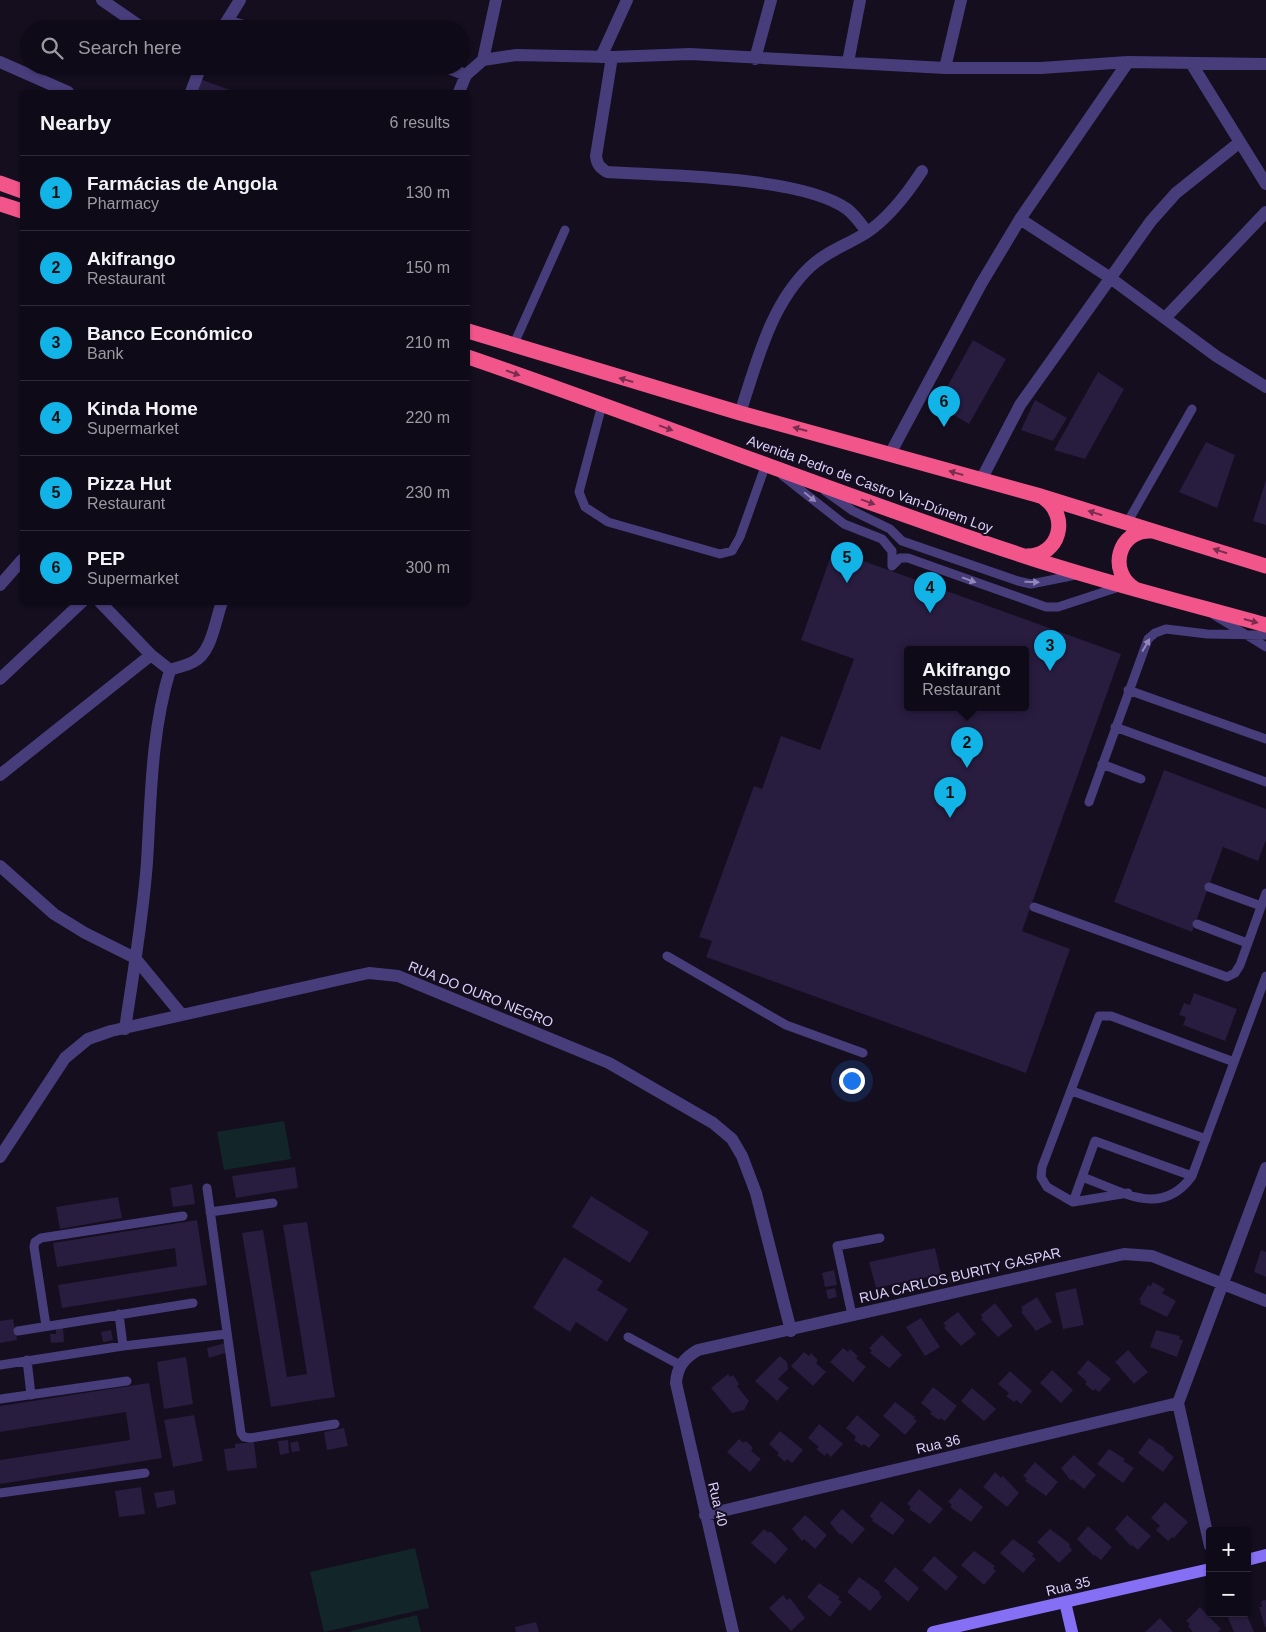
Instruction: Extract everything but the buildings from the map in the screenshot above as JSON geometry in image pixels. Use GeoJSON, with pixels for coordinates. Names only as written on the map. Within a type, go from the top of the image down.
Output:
{"type":"FeatureCollection","features":[{"type":"Feature","properties":{"kind":"highway"},"geometry":{"type":"LineString","coordinates":[[0,183],[20,190]]}},
{"type":"Feature","properties":{"kind":"highway"},"geometry":{"type":"LineString","coordinates":[[0,204],[20,210]]}},
{"type":"Feature","properties":{"kind":"highway","name":"Avenida Pedro de Castro Van-Dúnem Loy"},"geometry":{"type":"LineString","coordinates":[[470,332],[740,413],[1037,495],[1266,566]]}},
{"type":"Feature","properties":{"kind":"highway","name":"Avenida Pedro de Castro Van-Dúnem Loy"},"geometry":{"type":"LineString","coordinates":[[470,358],[1020,555],[1141,592],[1266,624]]}},
{"type":"Feature","properties":{"kind":"highway"},"geometry":{"type":"LineString","coordinates":[[1020,555],[1030,556],[1045,551],[1055,540],[1059,531],[1059,521],[1054,507],[1037,495]]}},
{"type":"Feature","properties":{"kind":"highway"},"geometry":{"type":"LineString","coordinates":[[1141,592],[1132,588],[1122,576],[1118,566],[1120,551],[1133,535],[1142,531],[1158,532]]}},
{"type":"Feature","properties":{"kind":"street"},"geometry":{"type":"LineString","coordinates":[[102,0],[131,20]]}},
{"type":"Feature","properties":{"kind":"street"},"geometry":{"type":"LineString","coordinates":[[227,20],[240,0]]}},
{"type":"Feature","properties":{"kind":"street"},"geometry":{"type":"LineString","coordinates":[[484,60],[496,0]]}},
{"type":"Feature","properties":{"kind":"street"},"geometry":{"type":"LineString","coordinates":[[627,0],[606,57],[596,156],[597,164],[601,169],[607,172],[722,179],[808,192],[846,208],[867,232]]}},
{"type":"Feature","properties":{"kind":"street"},"geometry":{"type":"LineString","coordinates":[[755,59],[771,0]]}},
{"type":"Feature","properties":{"kind":"street"},"geometry":{"type":"LineString","coordinates":[[848,62],[860,0]]}},
{"type":"Feature","properties":{"kind":"street"},"geometry":{"type":"LineString","coordinates":[[945,68],[961,0]]}},
{"type":"Feature","properties":{"kind":"street"},"geometry":{"type":"LineString","coordinates":[[470,72],[484,60],[516,55],[606,57],[690,54],[945,68],[1041,68],[1128,62],[1266,64]]}},
{"type":"Feature","properties":{"kind":"street"},"geometry":{"type":"LineString","coordinates":[[0,62],[20,71]]}},
{"type":"Feature","properties":{"kind":"street"},"geometry":{"type":"LineString","coordinates":[[890,454],[981,284],[1020,219],[1128,62]]}},
{"type":"Feature","properties":{"kind":"street"},"geometry":{"type":"LineString","coordinates":[[1191,62],[1266,184]]}},
{"type":"Feature","properties":{"kind":"street"},"geometry":{"type":"LineString","coordinates":[[29,75],[63,90]]}},
{"type":"Feature","properties":{"kind":"street"},"geometry":{"type":"LineString","coordinates":[[192,90],[196,75]]}},
{"type":"Feature","properties":{"kind":"street"},"geometry":{"type":"LineString","coordinates":[[460,90],[466,75]]}},
{"type":"Feature","properties":{"kind":"street"},"geometry":{"type":"LineString","coordinates":[[981,480],[1020,405],[1109,277],[1151,221],[1176,193],[1240,142]]}},
{"type":"Feature","properties":{"kind":"street"},"geometry":{"type":"LineString","coordinates":[[740,413],[766,336],[777,311],[792,287],[810,267],[828,252],[867,232],[894,209],[922,171]]}},
{"type":"Feature","properties":{"kind":"street"},"geometry":{"type":"LineString","coordinates":[[1166,317],[1266,212]]}},
{"type":"Feature","properties":{"kind":"street"},"geometry":{"type":"LineString","coordinates":[[1020,219],[1109,277],[1166,317],[1216,356],[1266,387]]}},
{"type":"Feature","properties":{"kind":"street"},"geometry":{"type":"LineString","coordinates":[[0,585],[20,562]]}},
{"type":"Feature","properties":{"kind":"street"},"geometry":{"type":"LineString","coordinates":[[0,680],[79,605]]}},
{"type":"Feature","properties":{"kind":"street"},"geometry":{"type":"LineString","coordinates":[[103,605],[151,655],[170,670]]}},
{"type":"Feature","properties":{"kind":"street"},"geometry":{"type":"LineString","coordinates":[[170,670],[194,662],[202,655],[210,639],[221,605]]}},
{"type":"Feature","properties":{"kind":"street"},"geometry":{"type":"LineString","coordinates":[[0,776],[151,655]]}},
{"type":"Feature","properties":{"kind":"street"},"geometry":{"type":"LineString","coordinates":[[125,1029],[146,864],[150,784],[157,719],[170,670]]}},
{"type":"Feature","properties":{"kind":"street"},"geometry":{"type":"LineString","coordinates":[[0,866],[54,914],[85,933],[135,958],[182,1016]]}},
{"type":"Feature","properties":{"kind":"street","name":"RUA DO OURO NEGRO"},"geometry":{"type":"LineString","coordinates":[[0,1157],[71,1052],[88,1039],[100,1034],[355,976],[384,974],[413,980],[610,1063],[714,1123],[732,1139],[742,1156],[756,1193],[791,1331]]}},
{"type":"Feature","properties":{"kind":"street"},"geometry":{"type":"LineString","coordinates":[[1206,1528],[1178,1403],[1224,1285],[1266,1168]]}},
{"type":"Feature","properties":{"kind":"street","name":"RUA CARLOS BURITY GASPAR"},"geometry":{"type":"LineString","coordinates":[[680,1365],[689,1355],[698,1350],[791,1331],[852,1315],[1124,1254],[1152,1256],[1266,1301]]}},
{"type":"Feature","properties":{"kind":"street","name":"Rua 40"},"geometry":{"type":"LineString","coordinates":[[680,1365],[676,1383],[733,1632]]}},
{"type":"Feature","properties":{"kind":"street","name":"Rua 36"},"geometry":{"type":"LineString","coordinates":[[705,1515],[1178,1403]]}},
{"type":"Feature","properties":{"kind":"street"},"geometry":{"type":"LineString","coordinates":[[1251,1559],[1266,1556]]}},
{"type":"Feature","properties":{"kind":"street","name":"Rua 35"},"geometry":{"type":"LineString","coordinates":[[933,1632],[1206,1570]]}},
{"type":"Feature","properties":{"kind":"street"},"geometry":{"type":"LineString","coordinates":[[1065,1602],[1072,1632]]}},
{"type":"Feature","properties":{"kind":"lane"},"geometry":{"type":"LineString","coordinates":[[513,346],[565,230]]}},
{"type":"Feature","properties":{"kind":"lane"},"geometry":{"type":"LineString","coordinates":[[602,405],[579,492],[585,507],[608,522],[720,554],[732,551],[740,538],[769,465],[844,524],[882,539],[892,551],[892,566],[900,558],[908,558],[1046,607],[1058,607],[1123,586]]}},
{"type":"Feature","properties":{"kind":"lane"},"geometry":{"type":"LineString","coordinates":[[1127,523],[1192,408]]}},
{"type":"Feature","properties":{"kind":"lane"},"geometry":{"type":"LineString","coordinates":[[809,480],[853,511],[890,530],[902,541],[1009,578],[1031,584],[1084,574]]}},
{"type":"Feature","properties":{"kind":"lane"},"geometry":{"type":"LineString","coordinates":[[1203,608],[1266,647]]}},
{"type":"Feature","properties":{"kind":"lane"},"geometry":{"type":"LineString","coordinates":[[1089,802],[1143,648],[1148,639],[1166,629],[1266,635]]}},
{"type":"Feature","properties":{"kind":"lane"},"geometry":{"type":"LineString","coordinates":[[1128,690],[1266,739]]}},
{"type":"Feature","properties":{"kind":"lane"},"geometry":{"type":"LineString","coordinates":[[1115,727],[1266,782]]}},
{"type":"Feature","properties":{"kind":"lane"},"geometry":{"type":"LineString","coordinates":[[1102,764],[1141,779]]}},
{"type":"Feature","properties":{"kind":"lane"},"geometry":{"type":"LineString","coordinates":[[1209,887],[1261,906]]}},
{"type":"Feature","properties":{"kind":"lane"},"geometry":{"type":"LineString","coordinates":[[1034,907],[1227,977],[1235,973],[1240,965],[1266,893]]}},
{"type":"Feature","properties":{"kind":"lane"},"geometry":{"type":"LineString","coordinates":[[1197,924],[1247,943]]}},
{"type":"Feature","properties":{"kind":"lane"},"geometry":{"type":"LineString","coordinates":[[667,956],[786,1025],[863,1053]]}},
{"type":"Feature","properties":{"kind":"lane"},"geometry":{"type":"LineString","coordinates":[[1082,1176],[1150,1201],[1164,1199],[1180,1190],[1192,1176],[1266,976]]}},
{"type":"Feature","properties":{"kind":"lane"},"geometry":{"type":"LineString","coordinates":[[1129,1193],[1073,1202],[1047,1187],[1041,1177],[1042,1167],[1097,1020],[1104,1014],[1234,1062]]}},
{"type":"Feature","properties":{"kind":"lane"},"geometry":{"type":"LineString","coordinates":[[1072,1091],[1206,1139]]}},
{"type":"Feature","properties":{"kind":"lane"},"geometry":{"type":"LineString","coordinates":[[1073,1202],[1095,1141],[1192,1176]]}},
{"type":"Feature","properties":{"kind":"lane"},"geometry":{"type":"LineString","coordinates":[[207,1188],[227,1334],[244,1437],[336,1424]]}},
{"type":"Feature","properties":{"kind":"lane"},"geometry":{"type":"LineString","coordinates":[[210,1212],[272,1203]]}},
{"type":"Feature","properties":{"kind":"lane"},"geometry":{"type":"LineString","coordinates":[[46,1326],[34,1247],[36,1242],[41,1238],[183,1216]]}},
{"type":"Feature","properties":{"kind":"lane"},"geometry":{"type":"LineString","coordinates":[[852,1315],[837,1246],[880,1238]]}},
{"type":"Feature","properties":{"kind":"lane"},"geometry":{"type":"LineString","coordinates":[[18,1331],[193,1303]]}},
{"type":"Feature","properties":{"kind":"lane"},"geometry":{"type":"LineString","coordinates":[[119,1314],[123,1346]]}},
{"type":"Feature","properties":{"kind":"lane"},"geometry":{"type":"LineString","coordinates":[[0,1365],[123,1346],[227,1334]]}},
{"type":"Feature","properties":{"kind":"lane"},"geometry":{"type":"LineString","coordinates":[[628,1336],[680,1365]]}},
{"type":"Feature","properties":{"kind":"lane"},"geometry":{"type":"LineString","coordinates":[[27,1360],[31,1395]]}},
{"type":"Feature","properties":{"kind":"lane"},"geometry":{"type":"LineString","coordinates":[[0,1399],[127,1381]]}},
{"type":"Feature","properties":{"kind":"lane"},"geometry":{"type":"LineString","coordinates":[[0,1494],[145,1474]]}},
{"type":"Feature","properties":{"kind":"green space"},"geometry":{"type":"Polygon","coordinates":[[[284,1121],[291,1159],[224,1170],[217,1132],[284,1121]]]}},
{"type":"Feature","properties":{"kind":"green space"},"geometry":{"type":"Polygon","coordinates":[[[953,1276],[955,1282],[897,1292],[897,1288],[953,1276]]]}},
{"type":"Feature","properties":{"kind":"green space"},"geometry":{"type":"Polygon","coordinates":[[[415,1548],[429,1608],[324,1632],[310,1572],[415,1548]]]}},
{"type":"Feature","properties":{"kind":"green space"},"geometry":{"type":"Polygon","coordinates":[[[417,1615],[421,1632],[351,1632],[351,1631],[417,1615]]]}},
{"type":"Feature","properties":{"kind":"place","name":"PEP"},"geometry":{"type":"Point","coordinates":[944,427]}},
{"type":"Feature","properties":{"kind":"place","name":"Pizza Hut"},"geometry":{"type":"Point","coordinates":[847,583]}},
{"type":"Feature","properties":{"kind":"place","name":"Kinda Home"},"geometry":{"type":"Point","coordinates":[930,613]}},
{"type":"Feature","properties":{"kind":"place","name":"Banco Económico"},"geometry":{"type":"Point","coordinates":[1050,671]}},
{"type":"Feature","properties":{"kind":"place","name":"Akifrango"},"geometry":{"type":"Point","coordinates":[967,768]}},
{"type":"Feature","properties":{"kind":"place","name":"Farmácias de Angola"},"geometry":{"type":"Point","coordinates":[950,818]}}]}
